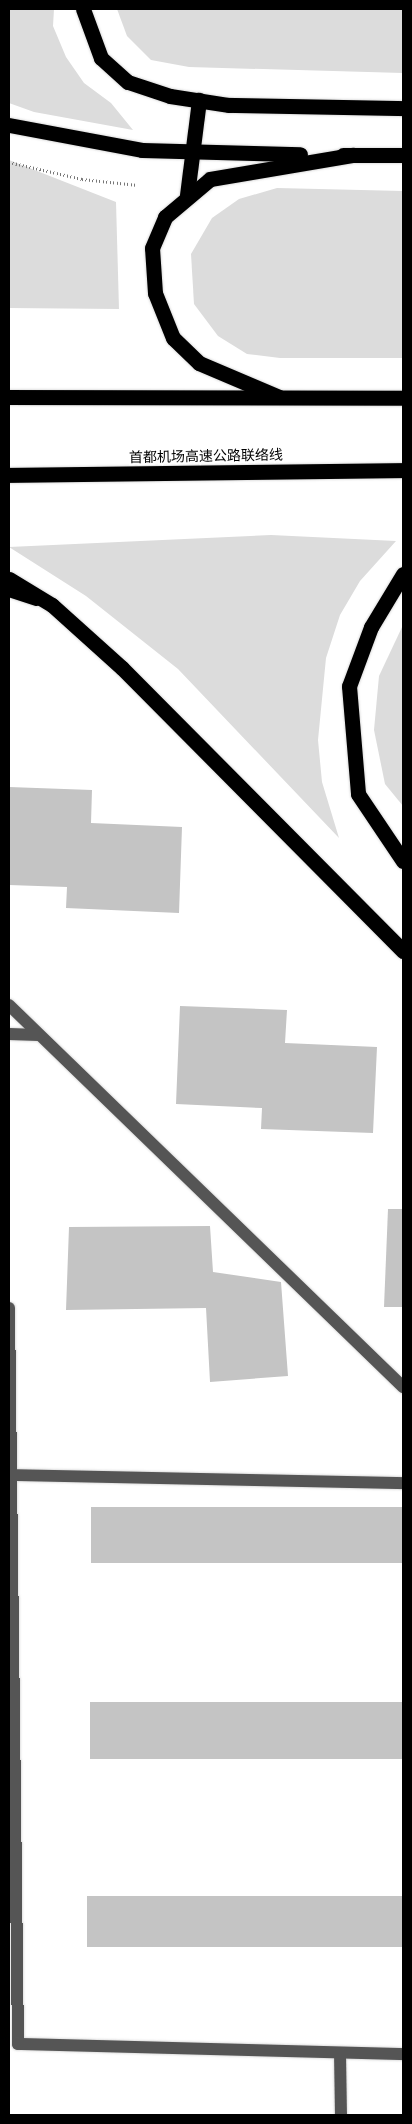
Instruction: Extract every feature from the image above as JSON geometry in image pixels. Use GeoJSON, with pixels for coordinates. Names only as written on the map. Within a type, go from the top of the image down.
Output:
{"type":"FeatureCollection","features":[{"type":"Feature","properties":{"kind":"highway"},"geometry":{"type":"LineString","coordinates":[[83,9],[101,58],[128,82],[170,96],[199,100],[403,108]]}},
{"type":"Feature","properties":{"kind":"highway"},"geometry":{"type":"LineString","coordinates":[[186,195],[199,100]]}},
{"type":"Feature","properties":{"kind":"highway"},"geometry":{"type":"LineString","coordinates":[[9,126],[142,150],[403,156]]}},
{"type":"Feature","properties":{"kind":"highway"},"geometry":{"type":"LineString","coordinates":[[279,397],[199,363],[173,338],[155,293],[152,248],[165,216],[186,195],[210,179],[240,170],[352,155]]}},
{"type":"Feature","properties":{"kind":"highway"},"geometry":{"type":"LineString","coordinates":[[9,397],[403,398]]}},
{"type":"Feature","properties":{"kind":"highway","name":"首都机场高速公路联络线"},"geometry":{"type":"LineString","coordinates":[[9,474],[403,470]]}},
{"type":"Feature","properties":{"kind":"highway"},"geometry":{"type":"LineString","coordinates":[[403,574],[370,627],[349,686],[358,794],[403,861]]}},
{"type":"Feature","properties":{"kind":"highway"},"geometry":{"type":"LineString","coordinates":[[9,579],[52,605],[122,668],[403,951]]}},
{"type":"Feature","properties":{"kind":"main road"},"geometry":{"type":"LineString","coordinates":[[9,591],[52,605]]}},
{"type":"Feature","properties":{"kind":"street"},"geometry":{"type":"LineString","coordinates":[[9,1005],[403,1387]]}},
{"type":"Feature","properties":{"kind":"street"},"geometry":{"type":"LineString","coordinates":[[9,1034],[39,1035]]}},
{"type":"Feature","properties":{"kind":"street"},"geometry":{"type":"LineString","coordinates":[[9,1308],[14,2044],[403,2054]]}},
{"type":"Feature","properties":{"kind":"street"},"geometry":{"type":"LineString","coordinates":[[11,1475],[403,1483]]}},
{"type":"Feature","properties":{"kind":"street"},"geometry":{"type":"LineString","coordinates":[[340,2052],[340,2115]]}},
{"type":"Feature","properties":{"kind":"path"},"geometry":{"type":"LineString","coordinates":[[9,162],[82,179],[138,185]]}},
{"type":"Feature","properties":{"kind":"shaded area"},"geometry":{"type":"Polygon","coordinates":[[[9,9],[54,9],[53,26],[66,57],[84,83],[111,103],[133,130],[34,112],[9,103],[9,9]]]}},
{"type":"Feature","properties":{"kind":"shaded area"},"geometry":{"type":"Polygon","coordinates":[[[117,9],[403,9],[403,73],[189,67],[151,60],[127,36],[117,9]]]}},
{"type":"Feature","properties":{"kind":"shaded area"},"geometry":{"type":"Polygon","coordinates":[[[9,160],[116,202],[119,309],[9,308],[9,160]]]}},
{"type":"Feature","properties":{"kind":"shaded area"},"geometry":{"type":"Polygon","coordinates":[[[277,188],[403,191],[403,358],[280,358],[247,354],[218,336],[194,304],[191,254],[212,218],[239,199],[277,188]]]}},
{"type":"Feature","properties":{"kind":"shaded area"},"geometry":{"type":"Polygon","coordinates":[[[271,535],[396,541],[360,581],[340,615],[326,658],[318,740],[322,782],[339,838],[178,669],[86,596],[9,547],[271,535]]]}},
{"type":"Feature","properties":{"kind":"shaded area"},"geometry":{"type":"Polygon","coordinates":[[[403,625],[403,806],[385,784],[374,730],[379,676],[403,625]]]}},
{"type":"Feature","properties":{"kind":"building"},"geometry":{"type":"Polygon","coordinates":[[[9,787],[92,790],[91,823],[182,827],[179,913],[66,908],[67,887],[9,885],[9,787]]]}},
{"type":"Feature","properties":{"kind":"building"},"geometry":{"type":"Polygon","coordinates":[[[180,1006],[287,1010],[285,1043],[377,1047],[373,1133],[261,1129],[262,1108],[176,1104],[180,1006]]]}},
{"type":"Feature","properties":{"kind":"building"},"geometry":{"type":"Polygon","coordinates":[[[388,1209],[403,1209],[403,1307],[384,1307],[388,1209]]]}},
{"type":"Feature","properties":{"kind":"building"},"geometry":{"type":"Polygon","coordinates":[[[210,1226],[213,1272],[281,1282],[288,1376],[210,1382],[206,1308],[66,1310],[69,1227],[210,1226]]]}},
{"type":"Feature","properties":{"kind":"building"},"geometry":{"type":"Polygon","coordinates":[[[91,1507],[403,1507],[403,1563],[91,1563],[91,1507]]]}},
{"type":"Feature","properties":{"kind":"building"},"geometry":{"type":"Polygon","coordinates":[[[90,1702],[403,1702],[403,1759],[90,1759],[90,1702]]]}},
{"type":"Feature","properties":{"kind":"building"},"geometry":{"type":"Polygon","coordinates":[[[87,1896],[403,1896],[403,1947],[87,1947],[87,1896]]]}}]}
